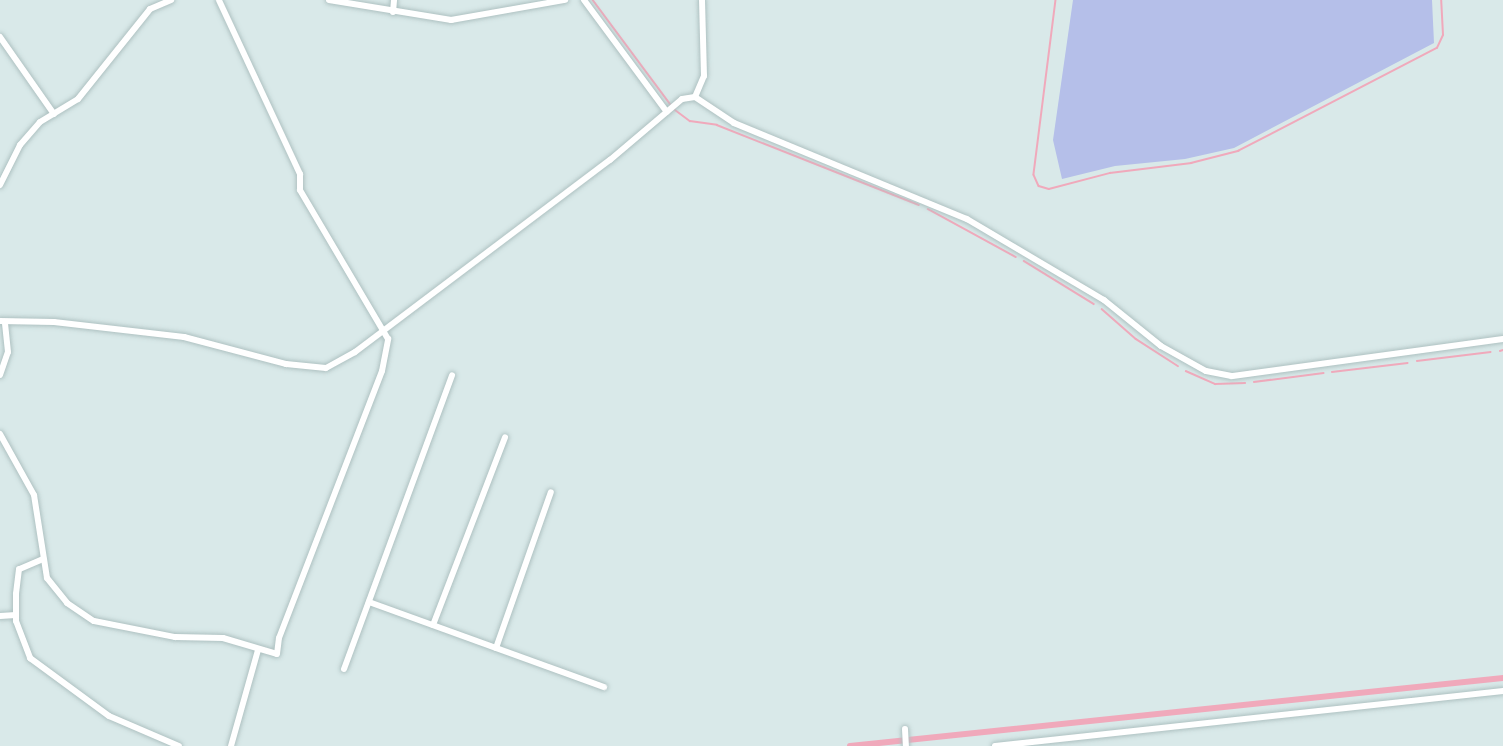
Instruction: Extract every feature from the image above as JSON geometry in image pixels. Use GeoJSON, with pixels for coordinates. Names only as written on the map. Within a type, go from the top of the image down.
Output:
{"type":"FeatureCollection","features":[{"type":"Feature","properties":{"kind":"street"},"geometry":{"type":"LineString","coordinates":[[145,0],[150,9]]}},
{"type":"Feature","properties":{"kind":"street"},"geometry":{"type":"LineString","coordinates":[[0,184],[20,145],[40,122],[78,99],[150,9],[171,0]]}},
{"type":"Feature","properties":{"kind":"street"},"geometry":{"type":"LineString","coordinates":[[0,434],[34,495],[47,578],[67,603],[94,621],[141,632],[223,639],[277,654],[279,638],[382,371],[388,339],[300,190],[300,174],[219,0]]}},
{"type":"Feature","properties":{"kind":"street"},"geometry":{"type":"LineString","coordinates":[[329,0],[452,20],[565,0]]}},
{"type":"Feature","properties":{"kind":"street"},"geometry":{"type":"LineString","coordinates":[[393,12],[394,0]]}},
{"type":"Feature","properties":{"kind":"street"},"geometry":{"type":"LineString","coordinates":[[584,0],[671,109]]}},
{"type":"Feature","properties":{"kind":"street"},"geometry":{"type":"LineString","coordinates":[[0,375],[8,352],[2,322],[54,322],[184,337],[286,364],[326,368],[610,160],[671,109],[695,96],[704,76],[702,0]]}},
{"type":"Feature","properties":{"kind":"street"},"geometry":{"type":"LineString","coordinates":[[0,37],[54,114]]}},
{"type":"Feature","properties":{"kind":"street"},"geometry":{"type":"LineString","coordinates":[[695,96],[734,123],[967,219],[1104,300],[1161,346],[1206,371],[1232,376],[1503,339]]}},
{"type":"Feature","properties":{"kind":"street"},"geometry":{"type":"LineString","coordinates":[[344,669],[452,375]]}},
{"type":"Feature","properties":{"kind":"street"},"geometry":{"type":"LineString","coordinates":[[433,625],[505,437]]}},
{"type":"Feature","properties":{"kind":"street"},"geometry":{"type":"LineString","coordinates":[[496,648],[551,492]]}},
{"type":"Feature","properties":{"kind":"street"},"geometry":{"type":"LineString","coordinates":[[43,559],[19,569],[16,615],[30,658],[109,716],[179,746]]}},
{"type":"Feature","properties":{"kind":"street"},"geometry":{"type":"LineString","coordinates":[[369,602],[604,687]]}},
{"type":"Feature","properties":{"kind":"street"},"geometry":{"type":"LineString","coordinates":[[0,616],[16,615]]}},
{"type":"Feature","properties":{"kind":"street"},"geometry":{"type":"LineString","coordinates":[[231,746],[258,650]]}},
{"type":"Feature","properties":{"kind":"street"},"geometry":{"type":"LineString","coordinates":[[995,746],[1503,691]]}},
{"type":"Feature","properties":{"kind":"street"},"geometry":{"type":"LineString","coordinates":[[905,729],[906,746]]}},
{"type":"Feature","properties":{"kind":"shaded area"},"geometry":{"type":"Polygon","coordinates":[[[0,0],[1503,0],[1503,746],[0,746],[0,0]]]}},
{"type":"Feature","properties":{"kind":"shaded area"},"geometry":{"type":"Polygon","coordinates":[[[1073,0],[1432,0],[1434,43],[1234,148],[1185,159],[1115,166],[1062,179],[1053,140],[1073,0]]]}},
{"type":"Feature","properties":{"kind":"waterway"},"geometry":{"type":"LineString","coordinates":[[593,0],[671,105]]}},
{"type":"Feature","properties":{"kind":"waterway"},"geometry":{"type":"LineString","coordinates":[[1056,0],[1034,175],[1039,186],[1049,189],[1110,173],[1191,163],[1238,151],[1437,48],[1443,35],[1441,0]]}},
{"type":"Feature","properties":{"kind":"waterway"},"geometry":{"type":"LineString","coordinates":[[674,109],[690,121],[717,125],[919,205]]}},
{"type":"Feature","properties":{"kind":"waterway"},"geometry":{"type":"LineString","coordinates":[[928,209],[1016,257]]}},
{"type":"Feature","properties":{"kind":"waterway"},"geometry":{"type":"LineString","coordinates":[[1024,261],[1094,304]]}},
{"type":"Feature","properties":{"kind":"waterway"},"geometry":{"type":"LineString","coordinates":[[1102,309],[1136,339],[1178,366]]}},
{"type":"Feature","properties":{"kind":"waterway"},"geometry":{"type":"LineString","coordinates":[[1417,361],[1490,352]]}},
{"type":"Feature","properties":{"kind":"waterway"},"geometry":{"type":"LineString","coordinates":[[1332,372],[1407,363]]}},
{"type":"Feature","properties":{"kind":"waterway"},"geometry":{"type":"LineString","coordinates":[[1186,371],[1215,384],[1245,383]]}},
{"type":"Feature","properties":{"kind":"waterway"},"geometry":{"type":"LineString","coordinates":[[1254,382],[1323,373]]}},
{"type":"Feature","properties":{"kind":"waterway"},"geometry":{"type":"LineString","coordinates":[[850,746],[1503,678]]}}]}
